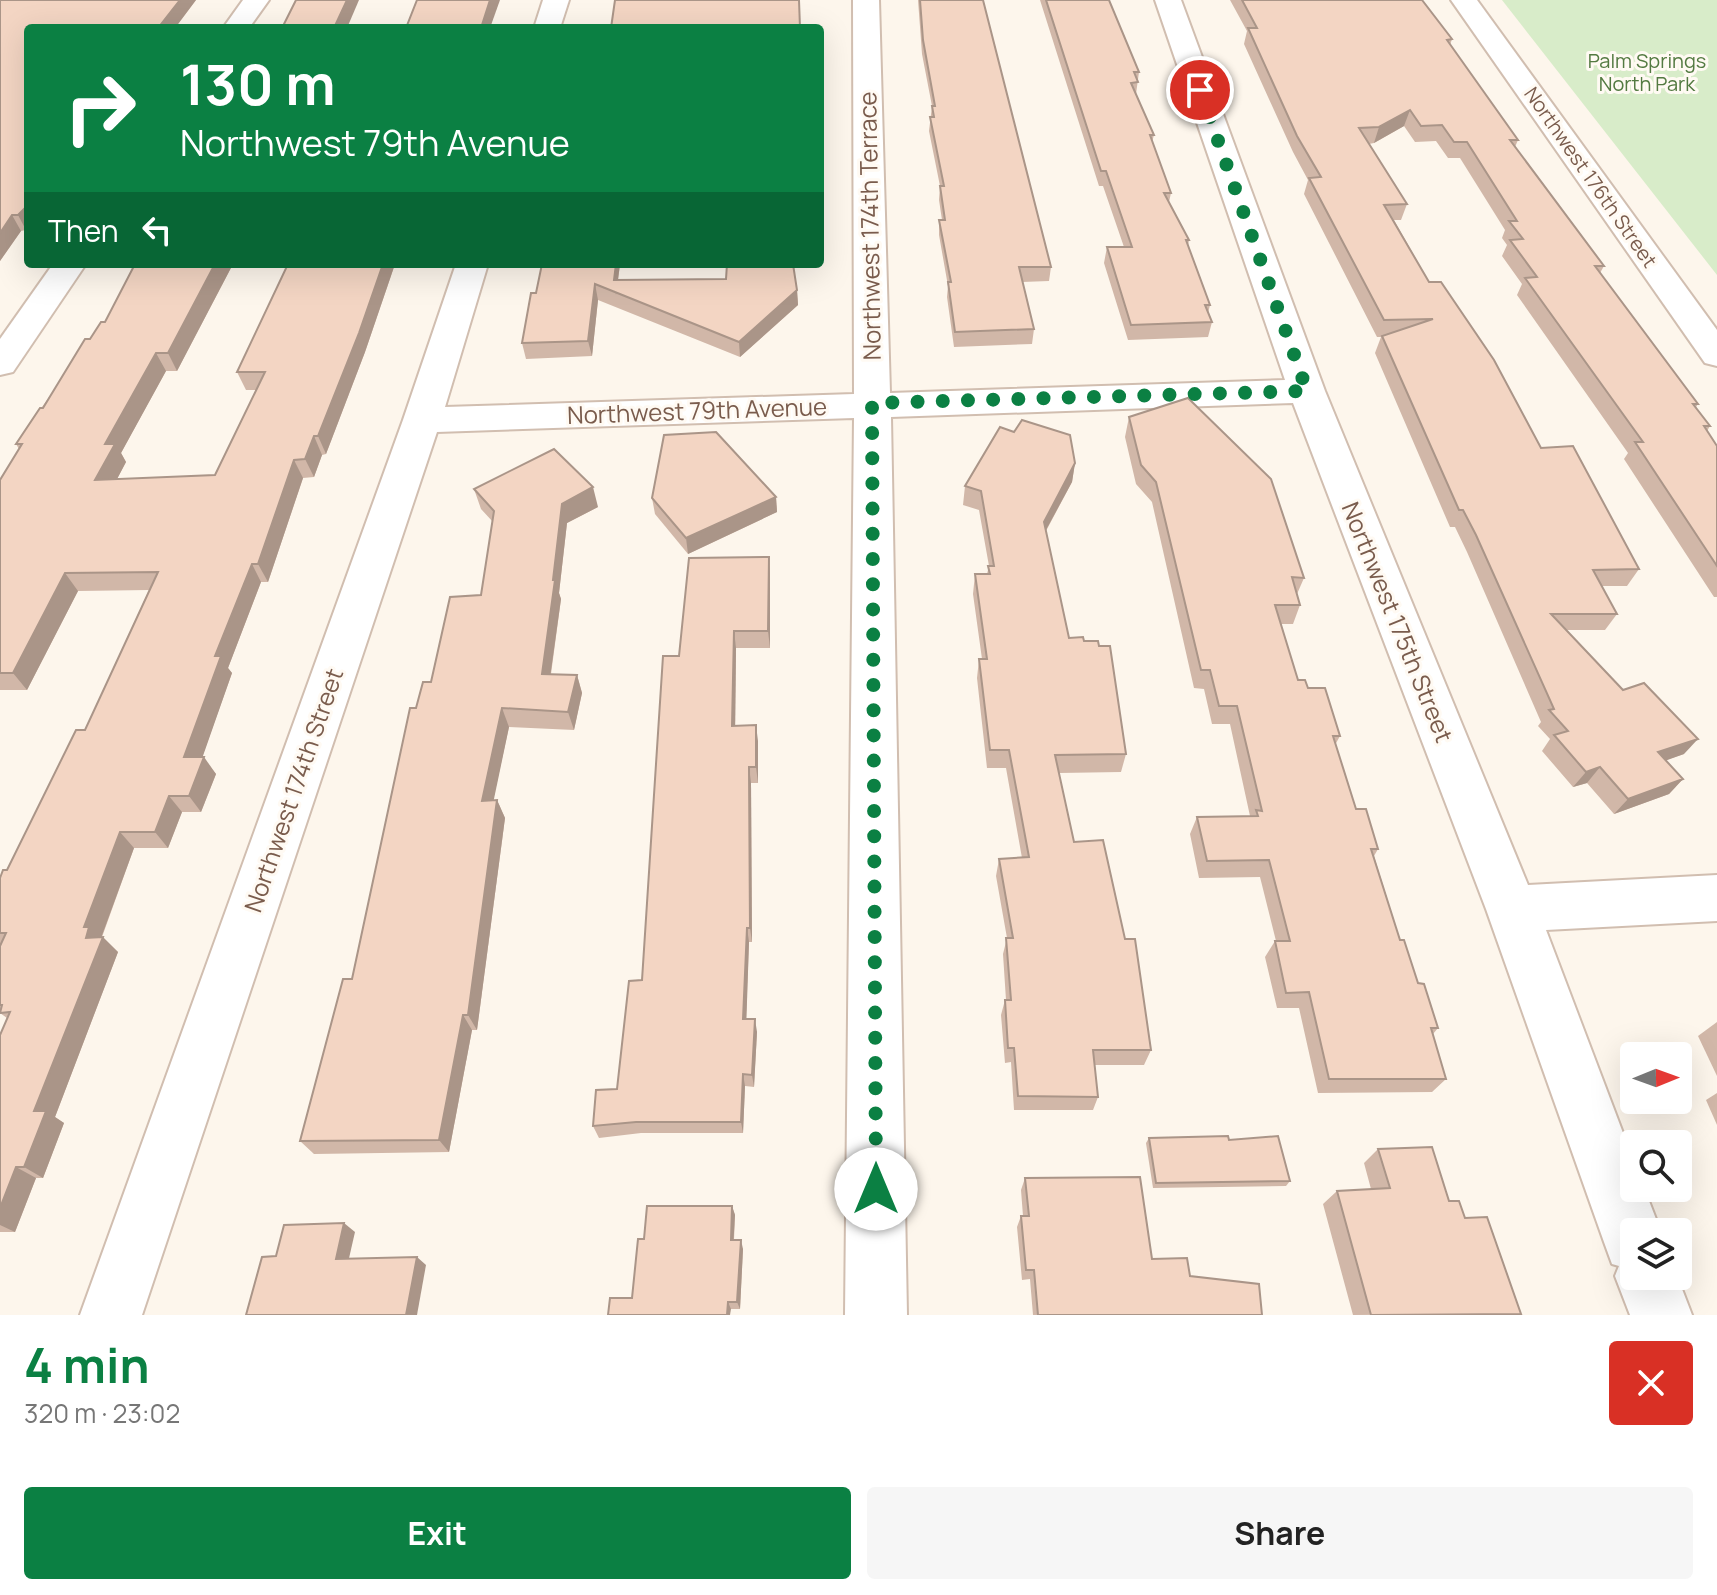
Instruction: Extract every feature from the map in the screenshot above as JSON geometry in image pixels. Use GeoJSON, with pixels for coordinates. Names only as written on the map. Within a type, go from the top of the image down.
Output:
{"type":"FeatureCollection","features":[{"type":"Feature","properties":{"kind":"street"},"geometry":{"type":"LineString","coordinates":[[239,24],[256,0]]}},
{"type":"Feature","properties":{"kind":"street"},"geometry":{"type":"LineString","coordinates":[[548,24],[556,0]]}},
{"type":"Feature","properties":{"kind":"street","name":"Northwest 174th Terrace"},"geometry":{"type":"LineString","coordinates":[[866,0],[872,403],[876,1315]]}},
{"type":"Feature","properties":{"kind":"street","name":"Northwest 175th Street"},"geometry":{"type":"LineString","coordinates":[[1168,0],[1307,391],[1512,909],[1625,1218]]}},
{"type":"Feature","properties":{"kind":"street","name":"Northwest 176th Street"},"geometry":{"type":"LineString","coordinates":[[1464,0],[1717,354]]}},
{"type":"Feature","properties":{"kind":"street"},"geometry":{"type":"LineString","coordinates":[[6,348],[67,268]]}},
{"type":"Feature","properties":{"kind":"street","name":"Northwest 174th Street"},"geometry":{"type":"LineString","coordinates":[[111,1315],[422,420],[471,268]]}},
{"type":"Feature","properties":{"kind":"street","name":"Northwest 79th Avenue"},"geometry":{"type":"LineString","coordinates":[[422,420],[1307,391]]}},
{"type":"Feature","properties":{"kind":"street"},"geometry":{"type":"LineString","coordinates":[[1512,909],[1717,898]]}},
{"type":"Feature","properties":{"kind":"street"},"geometry":{"type":"LineString","coordinates":[[1651,1290],[1661,1315]]}},
{"type":"Feature","properties":{"kind":"green space","name":"Palm Springs North Park"},"geometry":{"type":"Polygon","coordinates":[[[1502,0],[1717,0],[1717,275],[1502,0]]]}},
{"type":"Feature","properties":{"kind":"building"},"geometry":{"type":"Polygon","coordinates":[[[0,0],[180,0],[161,24],[24,24],[24,209],[18,215],[12,215],[0,233],[0,0]]]}},
{"type":"Feature","properties":{"kind":"building"},"geometry":{"type":"Polygon","coordinates":[[[296,0],[347,0],[336,24],[284,24],[296,0]]]}},
{"type":"Feature","properties":{"kind":"building"},"geometry":{"type":"Polygon","coordinates":[[[417,0],[490,0],[482,24],[408,24],[417,0]]]}},
{"type":"Feature","properties":{"kind":"building"},"geometry":{"type":"Polygon","coordinates":[[[615,0],[799,0],[800,24],[612,24],[615,0]]]}},
{"type":"Feature","properties":{"kind":"building"},"geometry":{"type":"Polygon","coordinates":[[[920,0],[983,0],[1051,267],[1019,267],[1034,329],[955,332],[948,282],[951,282],[939,220],[945,220],[940,186],[944,186],[930,117],[934,117],[932,106],[935,106],[923,40],[920,0]]]}},
{"type":"Feature","properties":{"kind":"building"},"geometry":{"type":"Polygon","coordinates":[[[1046,0],[1109,0],[1139,72],[1134,72],[1138,82],[1131,83],[1154,135],[1150,135],[1171,193],[1164,193],[1189,240],[1186,240],[1210,305],[1205,305],[1212,322],[1131,325],[1107,247],[1132,247],[1106,171],[1101,171],[1046,0]]]}},
{"type":"Feature","properties":{"kind":"building"},"geometry":{"type":"Polygon","coordinates":[[[1242,0],[1422,0],[1452,39],[1447,40],[1518,140],[1510,140],[1604,266],[1595,266],[1698,404],[1693,404],[1710,426],[1704,426],[1717,446],[1717,566],[1635,442],[1643,442],[1525,278],[1537,277],[1510,240],[1523,239],[1509,221],[1517,221],[1467,142],[1454,142],[1442,125],[1421,126],[1410,110],[1379,127],[1359,128],[1407,204],[1384,205],[1429,282],[1441,282],[1494,360],[1541,448],[1573,446],[1639,569],[1593,570],[1617,614],[1551,614],[1623,690],[1644,683],[1698,739],[1658,752],[1683,779],[1628,799],[1600,767],[1586,772],[1554,735],[1568,731],[1549,710],[1554,709],[1476,535],[1463,510],[1459,510],[1382,336],[1433,319],[1384,320],[1309,178],[1321,177],[1297,136],[1248,28],[1257,28],[1242,0]]]}},
{"type":"Feature","properties":{"kind":"building"},"geometry":{"type":"Polygon","coordinates":[[[133,268],[213,268],[168,353],[156,353],[105,444],[115,444],[95,480],[215,475],[265,372],[237,372],[286,268],[382,268],[318,436],[314,436],[305,459],[294,460],[258,564],[252,564],[215,656],[221,656],[184,757],[204,757],[189,796],[169,796],[155,832],[120,832],[84,927],[89,927],[86,938],[103,937],[34,1111],[46,1111],[24,1167],[16,1167],[0,1208],[0,1035],[10,1012],[0,1013],[0,946],[6,933],[0,933],[0,878],[3,870],[7,870],[76,730],[85,730],[158,572],[65,573],[13,673],[0,673],[0,480],[22,444],[16,444],[40,408],[43,408],[85,339],[90,339],[101,322],[105,322],[133,268]]]}},
{"type":"Feature","properties":{"kind":"building"},"geometry":{"type":"Polygon","coordinates":[[[541,268],[616,268],[614,280],[726,279],[727,268],[794,268],[797,290],[739,342],[595,284],[588,341],[522,343],[531,293],[536,293],[541,268]]]}},
{"type":"Feature","properties":{"kind":"building"},"geometry":{"type":"Polygon","coordinates":[[[1188,398],[1271,479],[1304,578],[1292,577],[1300,605],[1275,605],[1298,680],[1305,680],[1308,688],[1325,688],[1340,736],[1333,736],[1356,809],[1366,809],[1378,849],[1371,849],[1400,940],[1404,940],[1418,983],[1424,984],[1438,1028],[1431,1028],[1446,1079],[1329,1079],[1309,992],[1286,993],[1275,941],[1290,941],[1269,860],[1207,861],[1197,817],[1258,816],[1256,810],[1262,811],[1237,706],[1219,706],[1210,670],[1201,670],[1156,482],[1141,465],[1129,417],[1188,398]]]}},
{"type":"Feature","properties":{"kind":"building"},"geometry":{"type":"Polygon","coordinates":[[[1022,420],[1070,435],[1075,463],[1044,522],[1069,638],[1083,637],[1084,641],[1098,641],[1099,646],[1110,646],[1126,754],[1055,755],[1074,842],[1103,840],[1125,939],[1135,939],[1151,1050],[1093,1050],[1098,1097],[1018,1096],[1014,1048],[1008,1048],[1005,1000],[1011,1000],[1006,938],[1013,938],[999,859],[1029,857],[1009,750],[990,750],[979,659],[987,659],[975,574],[990,574],[988,566],[994,566],[981,491],[965,486],[1000,427],[1014,432],[1022,420]]]}},
{"type":"Feature","properties":{"kind":"building"},"geometry":{"type":"Polygon","coordinates":[[[716,432],[776,497],[686,538],[652,498],[664,435],[716,432]]]}},
{"type":"Feature","properties":{"kind":"building"},"geometry":{"type":"Polygon","coordinates":[[[554,449],[593,487],[562,504],[542,674],[577,675],[568,712],[502,708],[482,801],[497,800],[468,1015],[463,1015],[439,1140],[300,1141],[343,979],[352,979],[410,708],[416,708],[423,682],[431,682],[450,597],[481,595],[494,511],[474,489],[554,449]]]}},
{"type":"Feature","properties":{"kind":"building"},"geometry":{"type":"Polygon","coordinates":[[[769,557],[768,631],[734,631],[732,726],[756,725],[756,767],[749,767],[750,928],[747,928],[743,1019],[755,1019],[752,1075],[743,1074],[741,1122],[636,1122],[593,1126],[596,1090],[617,1089],[629,981],[642,980],[663,656],[679,656],[689,558],[769,557]]]}},
{"type":"Feature","properties":{"kind":"building"},"geometry":{"type":"Polygon","coordinates":[[[1228,1136],[1229,1140],[1278,1136],[1290,1181],[1156,1183],[1149,1138],[1228,1136]]]}},
{"type":"Feature","properties":{"kind":"building"},"geometry":{"type":"Polygon","coordinates":[[[1432,1147],[1449,1201],[1459,1201],[1465,1218],[1487,1217],[1521,1314],[1371,1315],[1337,1191],[1390,1188],[1378,1149],[1432,1147]]]}},
{"type":"Feature","properties":{"kind":"building"},"geometry":{"type":"Polygon","coordinates":[[[1140,1177],[1152,1259],[1187,1258],[1190,1276],[1259,1284],[1262,1315],[1038,1315],[1034,1270],[1026,1270],[1021,1216],[1029,1216],[1025,1178],[1140,1177]]]}},
{"type":"Feature","properties":{"kind":"building"},"geometry":{"type":"Polygon","coordinates":[[[647,1206],[732,1206],[731,1240],[741,1240],[737,1302],[728,1302],[727,1315],[608,1315],[610,1298],[632,1298],[638,1239],[644,1239],[647,1206]]]}},
{"type":"Feature","properties":{"kind":"building"},"geometry":{"type":"Polygon","coordinates":[[[344,1223],[336,1259],[417,1257],[406,1315],[246,1315],[262,1257],[276,1256],[284,1225],[344,1223]]]}},
{"type":"Feature","properties":{"kind":"route"},"geometry":{"type":"LineString","coordinates":[[876,1189],[872,403],[1307,391],[1200,90]]}}]}
